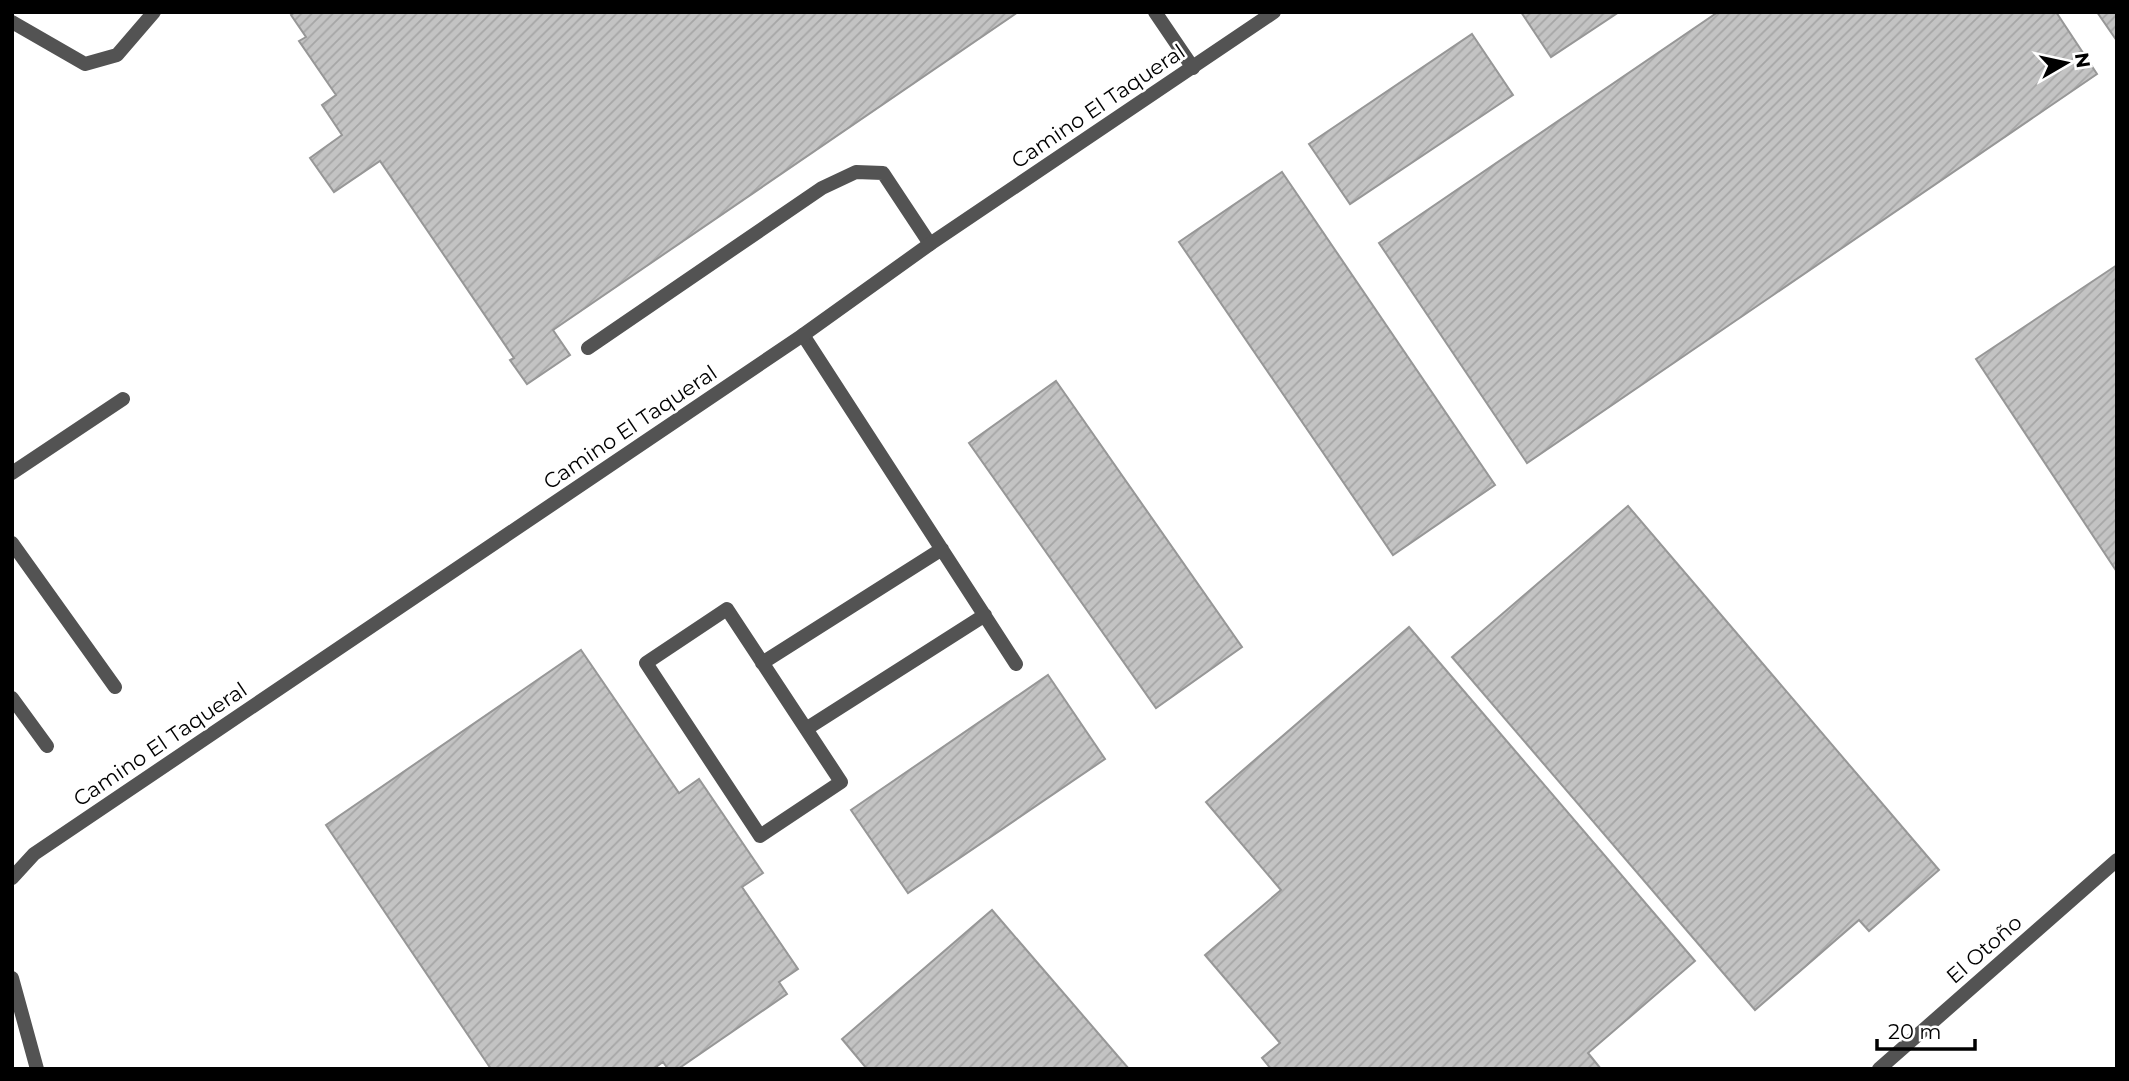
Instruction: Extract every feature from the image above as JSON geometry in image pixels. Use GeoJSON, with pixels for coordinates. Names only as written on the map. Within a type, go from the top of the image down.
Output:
{"type":"FeatureCollection","features":[{"type":"Feature","properties":{"kind":"street"},"geometry":{"type":"LineString","coordinates":[[12,22],[85,64],[117,55],[154,12]]}},
{"type":"Feature","properties":{"kind":"street"},"geometry":{"type":"LineString","coordinates":[[1155,12],[1193,68]]}},
{"type":"Feature","properties":{"kind":"street","name":"Camino El Taqueral"},"geometry":{"type":"LineString","coordinates":[[12,878],[34,854],[803,335],[930,244],[1274,12]]}},
{"type":"Feature","properties":{"kind":"street"},"geometry":{"type":"LineString","coordinates":[[588,348],[822,188],[856,172],[883,173],[930,244]]}},
{"type":"Feature","properties":{"kind":"street"},"geometry":{"type":"LineString","coordinates":[[803,335],[1016,664]]}},
{"type":"Feature","properties":{"kind":"street"},"geometry":{"type":"LineString","coordinates":[[12,473],[123,398]]}},
{"type":"Feature","properties":{"kind":"street"},"geometry":{"type":"LineString","coordinates":[[12,543],[116,687]]}},
{"type":"Feature","properties":{"kind":"street"},"geometry":{"type":"LineString","coordinates":[[762,663],[942,549]]}},
{"type":"Feature","properties":{"kind":"street"},"geometry":{"type":"LineString","coordinates":[[727,609],[762,663],[841,782],[760,836],[646,663],[727,609]]}},
{"type":"Feature","properties":{"kind":"street"},"geometry":{"type":"LineString","coordinates":[[806,729],[985,615]]}},
{"type":"Feature","properties":{"kind":"street"},"geometry":{"type":"LineString","coordinates":[[12,698],[47,746]]}},
{"type":"Feature","properties":{"kind":"street","name":"El Otoño"},"geometry":{"type":"LineString","coordinates":[[1879,1069],[2117,860]]}},
{"type":"Feature","properties":{"kind":"street"},"geometry":{"type":"LineString","coordinates":[[12,978],[37,1069]]}},
{"type":"Feature","properties":{"kind":"building"},"geometry":{"type":"Polygon","coordinates":[[[295,12],[1018,12],[553,330],[570,355],[527,384],[510,360],[514,358],[380,161],[334,192],[310,158],[342,135],[322,105],[336,95],[299,41],[306,37],[291,15],[295,12]]]}},
{"type":"Feature","properties":{"kind":"building"},"geometry":{"type":"Polygon","coordinates":[[[1521,12],[1619,12],[1551,57],[1521,12]]]}},
{"type":"Feature","properties":{"kind":"building"},"geometry":{"type":"Polygon","coordinates":[[[1718,12],[2056,12],[2097,74],[1527,463],[1379,243],[1718,12]]]}},
{"type":"Feature","properties":{"kind":"building"},"geometry":{"type":"Polygon","coordinates":[[[2097,12],[2117,12],[2117,41],[2097,12]]]}},
{"type":"Feature","properties":{"kind":"building"},"geometry":{"type":"Polygon","coordinates":[[[1472,34],[1513,95],[1350,204],[1309,144],[1472,34]]]}},
{"type":"Feature","properties":{"kind":"building"},"geometry":{"type":"Polygon","coordinates":[[[1282,172],[1495,485],[1393,555],[1179,242],[1282,172]]]}},
{"type":"Feature","properties":{"kind":"building"},"geometry":{"type":"Polygon","coordinates":[[[2117,265],[2117,572],[1976,359],[2117,265]]]}},
{"type":"Feature","properties":{"kind":"building"},"geometry":{"type":"Polygon","coordinates":[[[1056,381],[1242,647],[1156,708],[969,443],[1056,381]]]}},
{"type":"Feature","properties":{"kind":"building"},"geometry":{"type":"Polygon","coordinates":[[[1628,506],[1939,870],[1869,931],[1859,920],[1755,1010],[1452,657],[1628,506]]]}},
{"type":"Feature","properties":{"kind":"building"},"geometry":{"type":"Polygon","coordinates":[[[1409,627],[1695,961],[1588,1053],[1601,1069],[1271,1069],[1262,1058],[1280,1043],[1205,955],[1281,890],[1206,802],[1409,627]]]}},
{"type":"Feature","properties":{"kind":"building"},"geometry":{"type":"Polygon","coordinates":[[[581,650],[679,793],[699,779],[763,873],[742,887],[798,969],[779,982],[787,994],[678,1069],[668,1069],[663,1062],[653,1069],[491,1069],[326,825],[581,650]]]}},
{"type":"Feature","properties":{"kind":"building"},"geometry":{"type":"Polygon","coordinates":[[[1048,675],[1105,759],[908,893],[851,810],[1048,675]]]}},
{"type":"Feature","properties":{"kind":"building"},"geometry":{"type":"Polygon","coordinates":[[[992,910],[1129,1069],[867,1069],[842,1039],[992,910]]]}}]}
